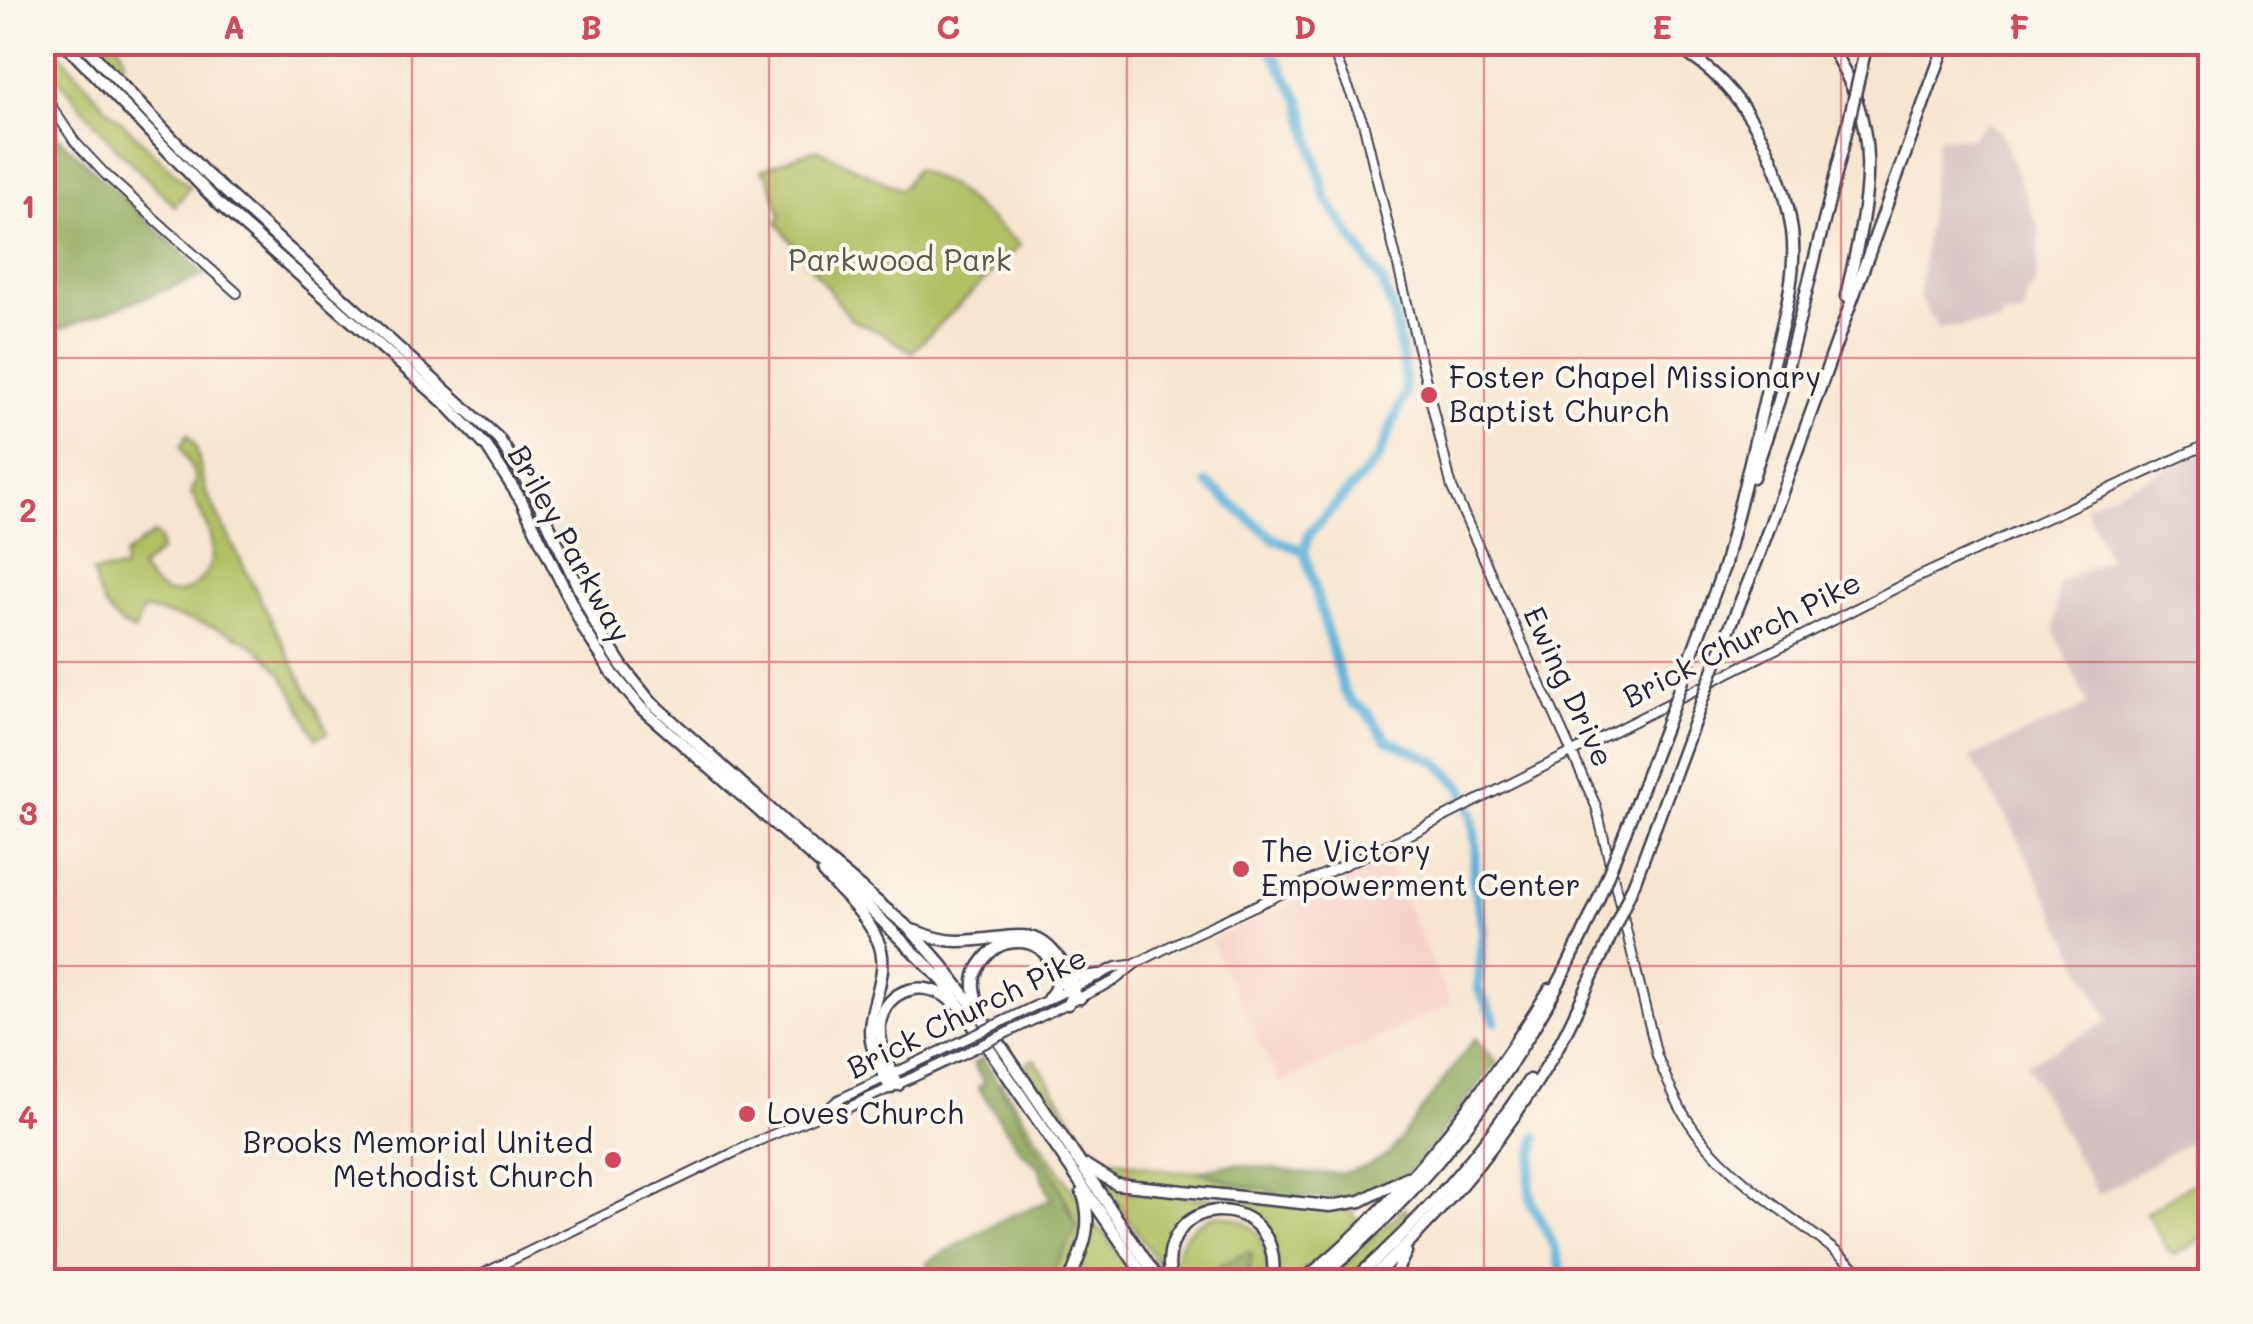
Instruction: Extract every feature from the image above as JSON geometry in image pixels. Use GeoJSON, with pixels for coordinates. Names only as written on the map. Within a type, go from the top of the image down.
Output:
{"type":"FeatureCollection","features":[{"type":"Feature","properties":{"kind":"highway","name":"Briley Parkway"},"geometry":{"type":"LineString","coordinates":[[63,42],[200,176],[227,193],[498,438],[533,490],[554,554]]}},
{"type":"Feature","properties":{"kind":"highway"},"geometry":{"type":"LineString","coordinates":[[1665,42],[1697,61],[1725,86],[1758,128],[1776,168],[1792,232],[1792,270],[1786,304],[1724,567]]}},
{"type":"Feature","properties":{"kind":"highway"},"geometry":{"type":"LineString","coordinates":[[1827,42],[1850,78],[1858,99],[1868,156],[1867,202],[1836,341]]}},
{"type":"Feature","properties":{"kind":"highway"},"geometry":{"type":"LineString","coordinates":[[1391,1282],[1404,1255],[1516,1114],[1556,1050],[1605,949],[1635,881],[1758,558],[1946,42]]}},
{"type":"Feature","properties":{"kind":"highway"},"geometry":{"type":"LineString","coordinates":[[1316,1282],[1400,1205],[1474,1118],[1537,1025],[1580,942],[1724,567],[1779,400],[1867,45]]}},
{"type":"Feature","properties":{"kind":"highway","name":"Briley Parkway"},"geometry":{"type":"LineString","coordinates":[[84,46],[200,176],[219,204],[473,432],[506,473],[554,554],[604,660],[641,708],[856,894],[943,981],[1148,1282]]}},
{"type":"Feature","properties":{"kind":"highway","name":"Briley Parkway"},"geometry":{"type":"LineString","coordinates":[[569,584],[650,701],[910,929],[985,1022],[1160,1282]]}},
{"type":"Feature","properties":{"kind":"highway"},"geometry":{"type":"LineString","coordinates":[[784,832],[865,919],[879,941],[881,982],[871,1016],[870,1036],[892,1081]]}},
{"type":"Feature","properties":{"kind":"highway"},"geometry":{"type":"LineString","coordinates":[[910,929],[954,941],[1003,934],[1028,936],[1052,949],[1073,994]]}},
{"type":"Feature","properties":{"kind":"highway"},"geometry":{"type":"LineString","coordinates":[[985,1022],[974,985],[977,970],[989,952],[1002,944],[1024,942],[1040,949],[1062,970],[1083,977],[1099,975]]}},
{"type":"Feature","properties":{"kind":"highway"},"geometry":{"type":"LineString","coordinates":[[1302,1282],[1370,1221],[1417,1171],[1498,1067],[1580,942]]}},
{"type":"Feature","properties":{"kind":"highway"},"geometry":{"type":"LineString","coordinates":[[1048,1000],[1062,970]]}},
{"type":"Feature","properties":{"kind":"highway"},"geometry":{"type":"LineString","coordinates":[[892,1081],[882,1042],[882,1016],[896,996],[919,988],[932,989],[951,999],[988,1053],[1003,1066]]}},
{"type":"Feature","properties":{"kind":"highway"},"geometry":{"type":"LineString","coordinates":[[1352,1282],[1412,1225],[1481,1147],[1536,1071],[1580,998]]}},
{"type":"Feature","properties":{"kind":"highway"},"geometry":{"type":"LineString","coordinates":[[1060,1151],[1083,1195],[1088,1217],[1086,1238],[1070,1282]]}},
{"type":"Feature","properties":{"kind":"highway"},"geometry":{"type":"LineString","coordinates":[[1075,1155],[1099,1176],[1116,1184],[1330,1206],[1362,1201],[1417,1171]]}},
{"type":"Feature","properties":{"kind":"highway"},"geometry":{"type":"LineString","coordinates":[[1170,1282],[1170,1256],[1178,1233],[1196,1216],[1224,1209],[1246,1217],[1261,1230],[1273,1256],[1272,1282]]}},
{"type":"Feature","properties":{"kind":"highway"},"geometry":{"type":"LineString","coordinates":[[1367,1282],[1425,1228]]}},
{"type":"Feature","properties":{"kind":"main road","name":"Ewing Drive"},"geometry":{"type":"LineString","coordinates":[[1329,42],[1363,122],[1452,488],[1588,784],[1608,846],[1657,1056],[1688,1120],[1732,1170],[1870,1282]]}},
{"type":"Feature","properties":{"kind":"main road"},"geometry":{"type":"LineString","coordinates":[[42,92],[75,142],[105,174],[237,292]]}},
{"type":"Feature","properties":{"kind":"main road","name":"Brick Church Pike"},"geometry":{"type":"LineString","coordinates":[[892,1081],[960,1042],[1048,1000],[1114,981],[1135,964],[1451,814],[1983,545],[2210,444]]}},
{"type":"Feature","properties":{"kind":"main road","name":"Brick Church Pike"},"geometry":{"type":"LineString","coordinates":[[466,1282],[823,1113],[838,1100],[965,1053],[1019,1028],[1099,975],[1135,964]]}},
{"type":"Feature","properties":{"kind":"shaded area"},"geometry":{"type":"Polygon","coordinates":[[[1986,121],[2002,134],[2039,230],[2036,283],[2026,297],[2024,316],[2001,316],[2002,323],[1938,329],[1919,297],[1937,138],[1972,138],[1986,121]]]}},
{"type":"Feature","properties":{"kind":"shaded area"},"geometry":{"type":"Polygon","coordinates":[[[2210,449],[2210,1130],[2098,1195],[2026,1064],[2109,1021],[2012,826],[1970,758],[2088,705],[2054,631],[2059,582],[2109,559],[2085,506],[2210,449]]]}},
{"type":"Feature","properties":{"kind":"shaded area"},"geometry":{"type":"Polygon","coordinates":[[[1386,860],[1451,1004],[1279,1084],[1211,941],[1386,860]]]}},
{"type":"Feature","properties":{"kind":"green space"},"geometry":{"type":"Polygon","coordinates":[[[42,43],[51,43],[106,107],[190,187],[175,206],[117,149],[43,60],[42,43]]]}},
{"type":"Feature","properties":{"kind":"green space"},"geometry":{"type":"Polygon","coordinates":[[[95,43],[119,43],[124,57],[121,72],[95,43]]]}},
{"type":"Feature","properties":{"kind":"green space"},"geometry":{"type":"Polygon","coordinates":[[[56,135],[206,275],[43,335],[43,138],[56,135]]]}},
{"type":"Feature","properties":{"kind":"green space","name":"Parkwood Park"},"geometry":{"type":"Polygon","coordinates":[[[816,149],[899,189],[915,169],[951,186],[1020,245],[912,352],[852,320],[777,223],[781,215],[768,176],[761,170],[816,149]]]}},
{"type":"Feature","properties":{"kind":"green space"},"geometry":{"type":"Polygon","coordinates":[[[188,434],[196,447],[206,492],[328,732],[316,738],[282,675],[254,646],[208,625],[143,609],[135,631],[118,622],[101,600],[93,572],[124,569],[125,555],[154,533],[160,540],[160,552],[140,568],[161,590],[185,591],[199,582],[208,568],[212,553],[210,537],[191,492],[196,479],[181,446],[188,434]]]}},
{"type":"Feature","properties":{"kind":"green space"},"geometry":{"type":"Polygon","coordinates":[[[1475,1038],[1497,1062],[1414,1168],[1398,1180],[1355,1198],[1279,1197],[1268,1189],[1241,1186],[1198,1171],[1233,1164],[1312,1174],[1345,1173],[1366,1167],[1389,1154],[1475,1038]]]}},
{"type":"Feature","properties":{"kind":"green space"},"geometry":{"type":"Polygon","coordinates":[[[983,1058],[1056,1178],[1077,1228],[1047,1281],[934,1281],[927,1262],[1008,1217],[1051,1200],[1039,1167],[1020,1150],[978,1087],[985,1084],[973,1064],[983,1058]]]}},
{"type":"Feature","properties":{"kind":"green space"},"geometry":{"type":"Polygon","coordinates":[[[1035,1059],[1087,1142],[1110,1159],[1176,1172],[1198,1171],[1241,1186],[1268,1189],[1279,1197],[1120,1183],[1097,1171],[1025,1064],[1035,1059]]]}},
{"type":"Feature","properties":{"kind":"green space"},"geometry":{"type":"Polygon","coordinates":[[[1001,1082],[1080,1202],[1081,1233],[1063,1281],[1047,1281],[1077,1228],[1072,1210],[1001,1082]]]}},
{"type":"Feature","properties":{"kind":"green space"},"geometry":{"type":"Polygon","coordinates":[[[2210,1172],[2210,1234],[2175,1255],[2170,1253],[2146,1213],[2210,1172]]]}},
{"type":"Feature","properties":{"kind":"green space"},"geometry":{"type":"Polygon","coordinates":[[[1105,1184],[1129,1192],[1352,1210],[1357,1220],[1355,1227],[1293,1281],[1277,1281],[1275,1248],[1257,1221],[1233,1208],[1207,1207],[1184,1221],[1163,1271],[1105,1184]]]}},
{"type":"Feature","properties":{"kind":"green space"},"geometry":{"type":"Polygon","coordinates":[[[1404,1208],[1414,1217],[1346,1281],[1326,1282],[1404,1208]]]}},
{"type":"Feature","properties":{"kind":"green space"},"geometry":{"type":"Polygon","coordinates":[[[1215,1215],[1242,1221],[1258,1234],[1266,1254],[1268,1281],[1246,1281],[1247,1252],[1192,1281],[1175,1281],[1175,1259],[1182,1240],[1195,1225],[1215,1215]]]}},
{"type":"Feature","properties":{"kind":"green space"},"geometry":{"type":"Polygon","coordinates":[[[1095,1227],[1099,1227],[1138,1281],[1073,1282],[1095,1227]]]}},
{"type":"Feature","properties":{"kind":"green space"},"geometry":{"type":"Polygon","coordinates":[[[1247,1252],[1252,1255],[1247,1281],[1192,1281],[1247,1252]]]}},
{"type":"Feature","properties":{"kind":"waterway"},"geometry":{"type":"LineString","coordinates":[[1267,42],[1301,102],[1326,198],[1382,282],[1394,314],[1404,371],[1405,393],[1378,459],[1309,534],[1304,551],[1344,691],[1365,710],[1387,740],[1437,762],[1463,788],[1472,815],[1476,847],[1473,879],[1484,930],[1478,988],[1495,1021]]}},
{"type":"Feature","properties":{"kind":"waterway"},"geometry":{"type":"LineString","coordinates":[[1207,483],[1274,539],[1304,551]]}},
{"type":"Feature","properties":{"kind":"waterway"},"geometry":{"type":"LineString","coordinates":[[1537,1137],[1529,1180],[1532,1204],[1555,1248],[1564,1282]]}},
{"type":"Feature","properties":{"kind":"waterway"},"geometry":{"type":"LineString","coordinates":[[1210,1282],[1243,1267]]}},
{"type":"Feature","properties":{"kind":"place","name":"Foster Chapel Missionary Baptist Church"},"geometry":{"type":"Point","coordinates":[1429,395]}},
{"type":"Feature","properties":{"kind":"place","name":"The Victory Empowerment Center"},"geometry":{"type":"Point","coordinates":[1241,869]}},
{"type":"Feature","properties":{"kind":"place","name":"Loves Church"},"geometry":{"type":"Point","coordinates":[747,1114]}},
{"type":"Feature","properties":{"kind":"place","name":"Brooks Memorial United Methodist Church"},"geometry":{"type":"Point","coordinates":[613,1160]}}]}
